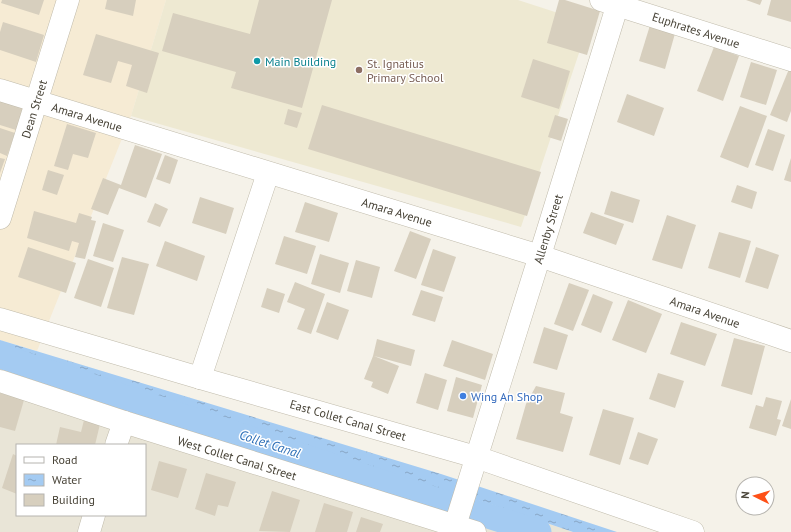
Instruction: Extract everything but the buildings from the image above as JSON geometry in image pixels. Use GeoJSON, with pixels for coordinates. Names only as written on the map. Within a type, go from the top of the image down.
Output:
{"type":"FeatureCollection","features":[{"type":"Feature","properties":{"kind":"street","name":"Dean Street"},"geometry":{"type":"LineString","coordinates":[[0,218],[68,0]]}},
{"type":"Feature","properties":{"kind":"street","name":"Euphrates Avenue"},"geometry":{"type":"LineString","coordinates":[[613,2],[791,60]]}},
{"type":"Feature","properties":{"kind":"street","name":"Allenby Street"},"geometry":{"type":"LineString","coordinates":[[460,526],[475,462],[540,256],[613,2]]}},
{"type":"Feature","properties":{"kind":"street","name":"Amara Avenue"},"geometry":{"type":"LineString","coordinates":[[0,90],[540,256],[791,341]]}},
{"type":"Feature","properties":{"kind":"street"},"geometry":{"type":"LineString","coordinates":[[200,378],[268,172]]}},
{"type":"Feature","properties":{"kind":"street","name":"East Collet Canal Street"},"geometry":{"type":"LineString","coordinates":[[0,319],[475,462],[693,532]]}},
{"type":"Feature","properties":{"kind":"street","name":"West Collet Canal Street"},"geometry":{"type":"LineString","coordinates":[[0,381],[124,422],[460,526]]}},
{"type":"Feature","properties":{"kind":"street"},"geometry":{"type":"LineString","coordinates":[[116,444],[124,422]]}},
{"type":"Feature","properties":{"kind":"street"},"geometry":{"type":"LineString","coordinates":[[88,532],[94,516]]}},
{"type":"Feature","properties":{"kind":"shaded area"},"geometry":{"type":"Polygon","coordinates":[[[0,0],[166,0],[131,116],[37,351],[0,340],[0,0]]]}},
{"type":"Feature","properties":{"kind":"shaded area","name":"St. Ignatius Primary School"},"geometry":{"type":"Polygon","coordinates":[[[166,0],[518,0],[589,23],[521,227],[131,116],[166,0]]]}},
{"type":"Feature","properties":{"kind":"shaded area"},"geometry":{"type":"Polygon","coordinates":[[[0,357],[487,503],[573,532],[0,532],[0,357]]]}},
{"type":"Feature","properties":{"kind":"water"},"geometry":{"type":"Polygon","coordinates":[[[0,340],[441,474],[617,532],[573,532],[487,503],[0,357],[0,340]]]}},
{"type":"Feature","properties":{"kind":"waterway","name":"Collet Canal"},"geometry":{"type":"LineString","coordinates":[[0,356],[418,494],[539,532]]}},
{"type":"Feature","properties":{"kind":"place","name":"Main Building"},"geometry":{"type":"Point","coordinates":[257,61]}},
{"type":"Feature","properties":{"kind":"place","name":"St. Ignatius Primary School"},"geometry":{"type":"Point","coordinates":[359,70]}},
{"type":"Feature","properties":{"kind":"place","name":"Wing An Shop"},"geometry":{"type":"Point","coordinates":[463,396]}}]}
